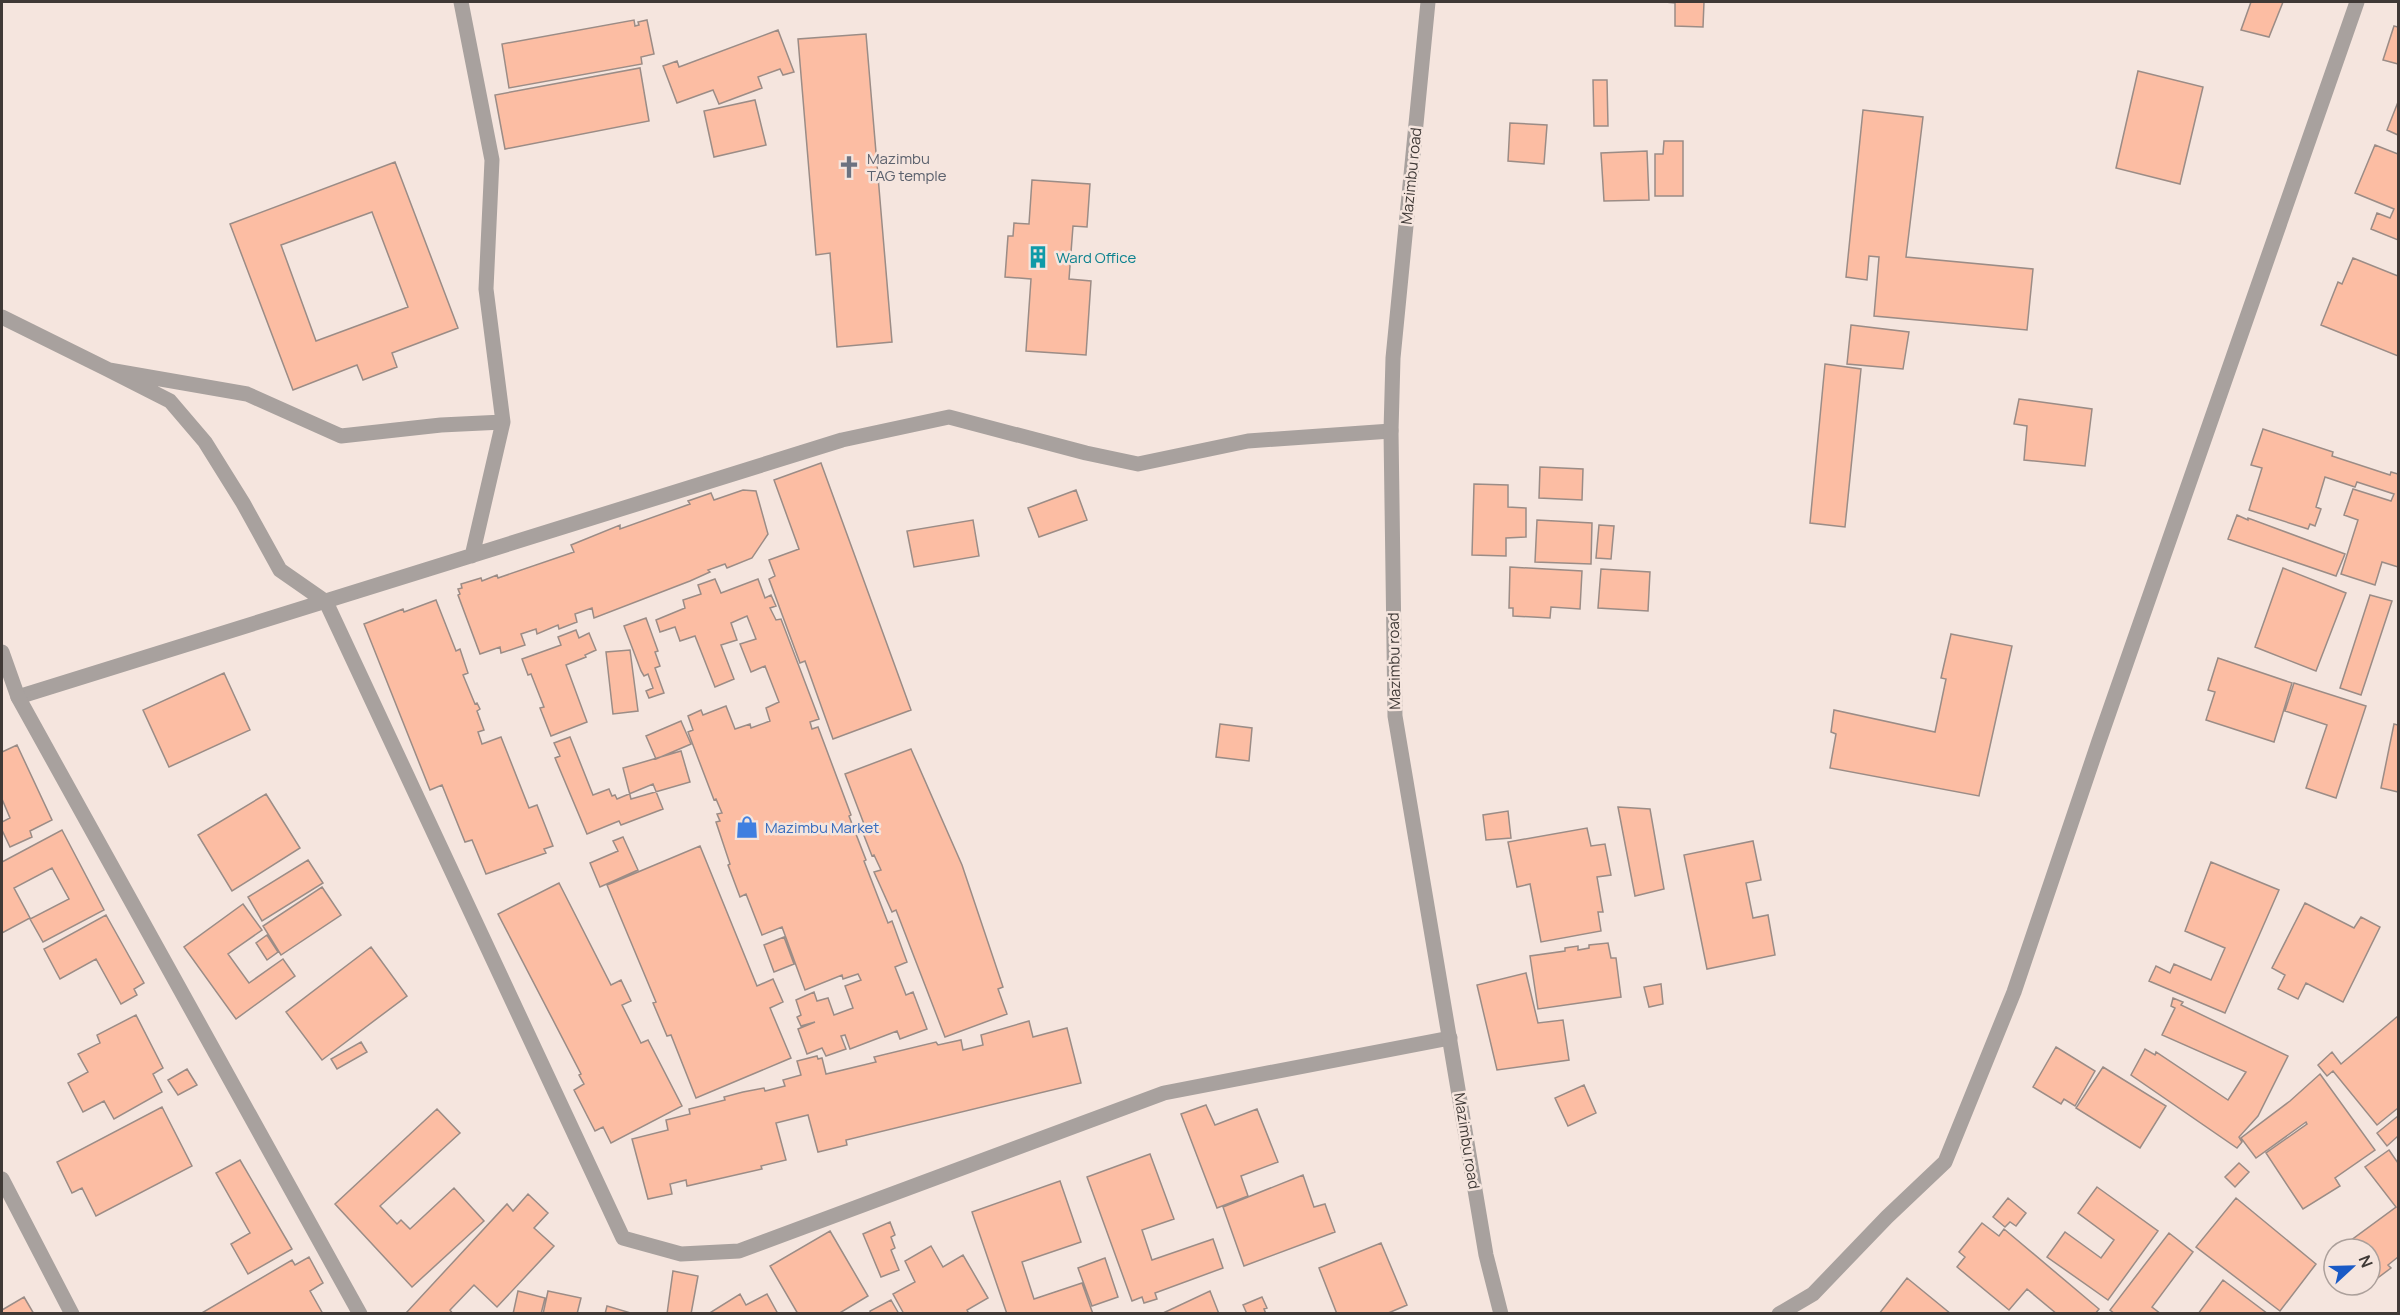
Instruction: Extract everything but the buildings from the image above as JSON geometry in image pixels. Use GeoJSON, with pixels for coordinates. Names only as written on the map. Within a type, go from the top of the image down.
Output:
{"type":"FeatureCollection","features":[{"type":"Feature","properties":{"kind":"street"},"geometry":{"type":"LineString","coordinates":[[461,2],[492,160],[486,289],[503,422],[472,556]]}},
{"type":"Feature","properties":{"kind":"street","name":"Mazimbu road"},"geometry":{"type":"LineString","coordinates":[[1428,2],[1393,358],[1391,431],[1395,716],[1486,1255],[1501,1314]]}},
{"type":"Feature","properties":{"kind":"street"},"geometry":{"type":"LineString","coordinates":[[1779,1314],[1813,1294],[1887,1217],[1945,1162],[2014,992],[2099,741],[2357,2]]}},
{"type":"Feature","properties":{"kind":"street"},"geometry":{"type":"LineString","coordinates":[[2,317],[170,401],[205,442],[243,503],[280,570],[326,602],[623,1238],[681,1254],[739,1251],[1164,1093],[1450,1038]]}},
{"type":"Feature","properties":{"kind":"street"},"geometry":{"type":"LineString","coordinates":[[109,370],[247,394],[341,436],[441,425],[503,422]]}},
{"type":"Feature","properties":{"kind":"street"},"geometry":{"type":"LineString","coordinates":[[18,697],[842,440],[949,417],[1086,453],[1138,464],[1248,441],[1391,431]]}},
{"type":"Feature","properties":{"kind":"street"},"geometry":{"type":"LineString","coordinates":[[2,652],[18,697],[360,1314]]}},
{"type":"Feature","properties":{"kind":"street"},"geometry":{"type":"LineString","coordinates":[[2,1179],[72,1314]]}},
{"type":"Feature","properties":{"kind":"place","name":"Mazimbu TAG temple"},"geometry":{"type":"Point","coordinates":[849,167]}},
{"type":"Feature","properties":{"kind":"place","name":"Ward Office"},"geometry":{"type":"Point","coordinates":[1038,257]}},
{"type":"Feature","properties":{"kind":"place","name":"Mazimbu Market"},"geometry":{"type":"Point","coordinates":[747,827]}}]}
